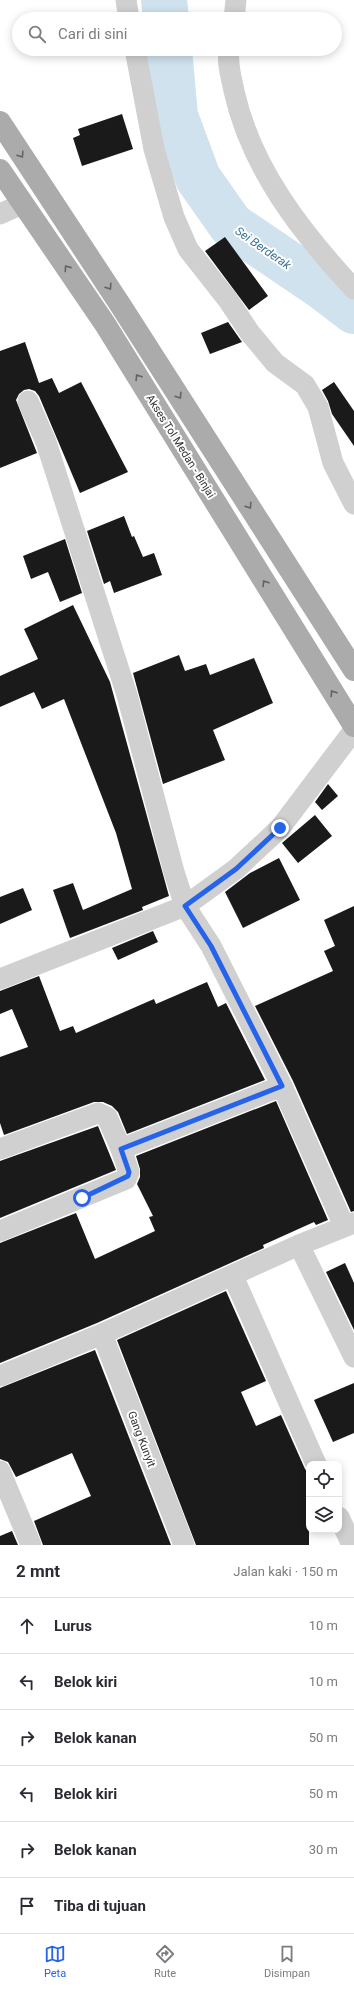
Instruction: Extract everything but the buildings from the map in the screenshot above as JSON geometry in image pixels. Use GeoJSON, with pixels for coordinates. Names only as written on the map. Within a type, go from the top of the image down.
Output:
{"type":"FeatureCollection","features":[{"type":"Feature","properties":{"kind":"main road"},"geometry":{"type":"LineString","coordinates":[[0,122],[121,306],[354,670]]}},
{"type":"Feature","properties":{"kind":"main road","name":"Akses Tol Medan - Binjai"},"geometry":{"type":"LineString","coordinates":[[0,170],[105,324],[354,726]]}},
{"type":"Feature","properties":{"kind":"street"},"geometry":{"type":"LineString","coordinates":[[126,0],[128,12]]}},
{"type":"Feature","properties":{"kind":"street"},"geometry":{"type":"LineString","coordinates":[[235,12],[236,0]]}},
{"type":"Feature","properties":{"kind":"street"},"geometry":{"type":"LineString","coordinates":[[136,56],[154,149],[174,217],[188,249],[228,300],[250,333],[275,363],[305,385],[318,407],[333,463],[354,504]]}},
{"type":"Feature","properties":{"kind":"street"},"geometry":{"type":"LineString","coordinates":[[228,56],[227,62],[237,104],[250,140],[270,182],[323,256],[354,289]]}},
{"type":"Feature","properties":{"kind":"street"},"geometry":{"type":"LineString","coordinates":[[0,214],[22,204]]}},
{"type":"Feature","properties":{"kind":"street"},"geometry":{"type":"LineString","coordinates":[[0,1376],[102,1334],[349,1224],[282,1086],[211,946],[185,906],[174,872],[127,695],[46,442],[28,401]]}},
{"type":"Feature","properties":{"kind":"street"},"geometry":{"type":"LineString","coordinates":[[0,978],[185,906],[236,869],[280,828],[354,730]]}},
{"type":"Feature","properties":{"kind":"street"},"geometry":{"type":"LineString","coordinates":[[121,1149],[282,1086]]}},
{"type":"Feature","properties":{"kind":"street"},"geometry":{"type":"LineString","coordinates":[[0,1149],[98,1113],[108,1117],[129,1172],[126,1179],[0,1231]]}},
{"type":"Feature","properties":{"kind":"street"},"geometry":{"type":"LineString","coordinates":[[299,1245],[354,1357]]}},
{"type":"Feature","properties":{"kind":"street"},"geometry":{"type":"LineString","coordinates":[[233,1276],[315,1461]]}},
{"type":"Feature","properties":{"kind":"street","name":"Gang Kunyit"},"geometry":{"type":"LineString","coordinates":[[102,1334],[184,1545]]}},
{"type":"Feature","properties":{"kind":"street"},"geometry":{"type":"LineString","coordinates":[[0,1471],[31,1545]]}},
{"type":"Feature","properties":{"kind":"street"},"geometry":{"type":"LineString","coordinates":[[342,1523],[352,1545]]}},
{"type":"Feature","properties":{"kind":"waterway","name":"Sei Berderak"},"geometry":{"type":"LineString","coordinates":[[164,0],[165,12]]}},
{"type":"Feature","properties":{"kind":"waterway","name":"Sei Berderak"},"geometry":{"type":"LineString","coordinates":[[170,56],[175,116],[198,178],[231,225],[324,288],[354,311]]}},
{"type":"Feature","properties":{"kind":"route"},"geometry":{"type":"LineString","coordinates":[[82,1198],[126,1179],[129,1172],[121,1149],[282,1086],[211,946],[185,906],[236,869],[280,828]]}}]}
